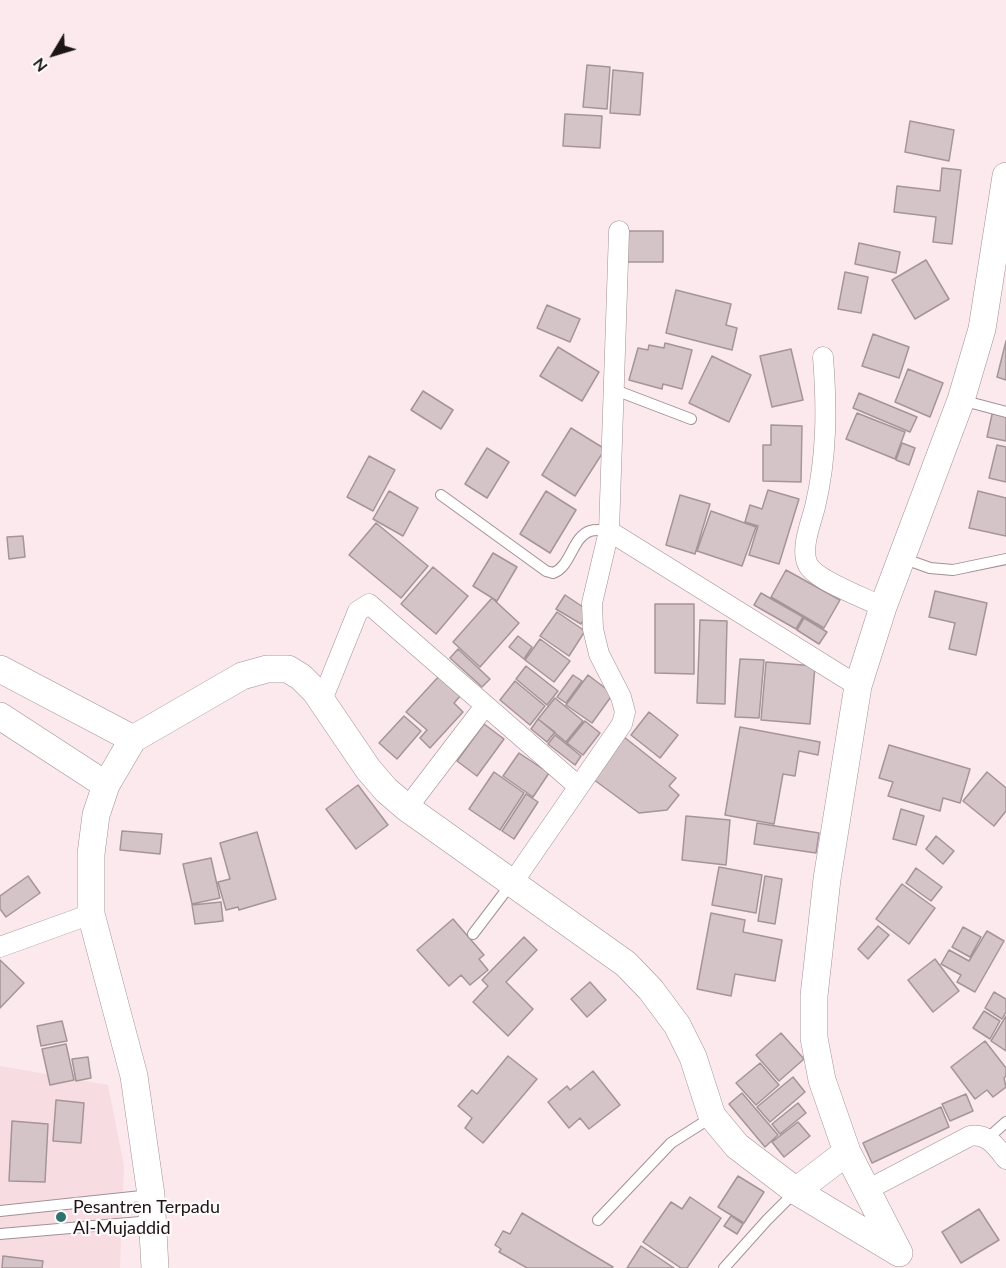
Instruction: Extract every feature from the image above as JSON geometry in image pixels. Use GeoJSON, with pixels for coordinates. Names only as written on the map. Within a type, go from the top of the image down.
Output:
{"type":"FeatureCollection","features":[{"type":"Feature","properties":{"kind":"street"},"geometry":{"type":"LineString","coordinates":[[903,1261],[847,1152],[822,1080],[814,1038],[813,996],[827,879],[858,686],[883,607],[961,400],[982,329],[1003,226],[1006,176]]}},
{"type":"Feature","properties":{"kind":"street"},"geometry":{"type":"LineString","coordinates":[[513,882],[622,724],[625,712],[621,697],[599,654],[593,629],[592,603],[609,531],[619,231]]}},
{"type":"Feature","properties":{"kind":"street"},"geometry":{"type":"LineString","coordinates":[[823,357],[826,405],[825,444],[822,478],[806,543],[806,559],[819,577],[883,607]]}},
{"type":"Feature","properties":{"kind":"street"},"geometry":{"type":"LineString","coordinates":[[609,531],[858,686]]}},
{"type":"Feature","properties":{"kind":"street"},"geometry":{"type":"LineString","coordinates":[[322,700],[358,611],[369,604],[578,786]]}},
{"type":"Feature","properties":{"kind":"street"},"geometry":{"type":"LineString","coordinates":[[0,669],[133,739]]}},
{"type":"Feature","properties":{"kind":"street"},"geometry":{"type":"LineString","coordinates":[[155,1268],[152,1208],[134,1076],[92,914],[91,854],[96,815],[106,786],[133,739],[242,676],[267,669],[288,669],[301,677],[322,700],[368,769],[406,808],[626,964],[651,990],[677,1025],[693,1057],[712,1116],[737,1146],[796,1191],[903,1261]]}},
{"type":"Feature","properties":{"kind":"street"},"geometry":{"type":"LineString","coordinates":[[406,808],[485,706]]}},
{"type":"Feature","properties":{"kind":"street"},"geometry":{"type":"LineString","coordinates":[[0,716],[106,786]]}},
{"type":"Feature","properties":{"kind":"street"},"geometry":{"type":"LineString","coordinates":[[0,947],[92,914]]}},
{"type":"Feature","properties":{"kind":"street"},"geometry":{"type":"LineString","coordinates":[[867,1190],[970,1136],[979,1134],[988,1138],[1006,1159]]}},
{"type":"Feature","properties":{"kind":"street"},"geometry":{"type":"LineString","coordinates":[[796,1191],[847,1152]]}},
{"type":"Feature","properties":{"kind":"lane"},"geometry":{"type":"LineString","coordinates":[[615,390],[691,419]]}},
{"type":"Feature","properties":{"kind":"lane"},"geometry":{"type":"LineString","coordinates":[[961,400],[1006,412]]}},
{"type":"Feature","properties":{"kind":"lane"},"geometry":{"type":"LineString","coordinates":[[441,495],[546,571],[553,573],[560,568],[584,535],[590,531],[609,531]]}},
{"type":"Feature","properties":{"kind":"lane"},"geometry":{"type":"LineString","coordinates":[[902,558],[930,568],[953,570],[1006,559]]}},
{"type":"Feature","properties":{"kind":"lane"},"geometry":{"type":"LineString","coordinates":[[473,934],[513,882]]}},
{"type":"Feature","properties":{"kind":"lane"},"geometry":{"type":"LineString","coordinates":[[598,1220],[671,1143],[712,1116]]}},
{"type":"Feature","properties":{"kind":"lane"},"geometry":{"type":"LineString","coordinates":[[988,1138],[1006,1122]]}},
{"type":"Feature","properties":{"kind":"lane"},"geometry":{"type":"LineString","coordinates":[[724,1268],[766,1220],[796,1191]]}},
{"type":"Feature","properties":{"kind":"lane"},"geometry":{"type":"LineString","coordinates":[[0,1211],[152,1208]]}},
{"type":"Feature","properties":{"kind":"lane"},"geometry":{"type":"LineString","coordinates":[[0,1234],[152,1208]]}},
{"type":"Feature","properties":{"kind":"shaded area","name":"Pesantren Terpadu Al-Mujaddid"},"geometry":{"type":"Polygon","coordinates":[[[0,1066],[108,1085],[124,1166],[120,1268],[0,1268],[0,1066]]]}},
{"type":"Feature","properties":{"kind":"building"},"geometry":{"type":"Polygon","coordinates":[[[587,65],[610,67],[607,109],[583,107],[587,65]]]}},
{"type":"Feature","properties":{"kind":"building"},"geometry":{"type":"Polygon","coordinates":[[[613,70],[643,73],[640,115],[610,113],[613,70]]]}},
{"type":"Feature","properties":{"kind":"building"},"geometry":{"type":"Polygon","coordinates":[[[565,114],[602,116],[600,148],[563,146],[565,114]]]}},
{"type":"Feature","properties":{"kind":"building"},"geometry":{"type":"Polygon","coordinates":[[[910,121],[954,130],[949,161],[905,152],[910,121]]]}},
{"type":"Feature","properties":{"kind":"building"},"geometry":{"type":"Polygon","coordinates":[[[942,168],[961,170],[952,244],[933,242],[936,217],[894,212],[897,186],[940,191],[942,168]]]}},
{"type":"Feature","properties":{"kind":"building"},"geometry":{"type":"Polygon","coordinates":[[[624,231],[663,231],[663,262],[624,262],[624,231]]]}},
{"type":"Feature","properties":{"kind":"building"},"geometry":{"type":"Polygon","coordinates":[[[859,243],[900,252],[896,273],[855,264],[859,243]]]}},
{"type":"Feature","properties":{"kind":"building"},"geometry":{"type":"Polygon","coordinates":[[[926,260],[949,299],[915,319],[892,280],[926,260]]]}},
{"type":"Feature","properties":{"kind":"building"},"geometry":{"type":"Polygon","coordinates":[[[845,272],[868,277],[861,313],[838,309],[845,272]]]}},
{"type":"Feature","properties":{"kind":"building"},"geometry":{"type":"Polygon","coordinates":[[[676,290],[731,304],[726,325],[737,328],[732,350],[666,333],[676,290]]]}},
{"type":"Feature","properties":{"kind":"building"},"geometry":{"type":"Polygon","coordinates":[[[547,305],[580,319],[570,342],[537,328],[547,305]]]}},
{"type":"Feature","properties":{"kind":"building"},"geometry":{"type":"Polygon","coordinates":[[[873,334],[909,347],[899,378],[862,366],[873,334]]]}},
{"type":"Feature","properties":{"kind":"building"},"geometry":{"type":"Polygon","coordinates":[[[1006,341],[1006,380],[997,377],[1006,341]]]}},
{"type":"Feature","properties":{"kind":"building"},"geometry":{"type":"Polygon","coordinates":[[[665,343],[692,350],[682,389],[663,384],[662,389],[629,380],[638,348],[648,350],[649,345],[664,348],[665,343]]]}},
{"type":"Feature","properties":{"kind":"building"},"geometry":{"type":"Polygon","coordinates":[[[558,347],[599,372],[582,401],[540,376],[558,347]]]}},
{"type":"Feature","properties":{"kind":"building"},"geometry":{"type":"Polygon","coordinates":[[[791,349],[803,400],[772,407],[760,356],[791,349]]]}},
{"type":"Feature","properties":{"kind":"building"},"geometry":{"type":"Polygon","coordinates":[[[712,356],[751,375],[729,422],[689,403],[712,356]]]}},
{"type":"Feature","properties":{"kind":"building"},"geometry":{"type":"Polygon","coordinates":[[[908,369],[943,383],[930,417],[895,402],[908,369]]]}},
{"type":"Feature","properties":{"kind":"building"},"geometry":{"type":"Polygon","coordinates":[[[423,391],[453,410],[441,429],[411,410],[423,391]]]}},
{"type":"Feature","properties":{"kind":"building"},"geometry":{"type":"Polygon","coordinates":[[[859,393],[917,417],[910,432],[853,408],[859,393]]]}},
{"type":"Feature","properties":{"kind":"building"},"geometry":{"type":"Polygon","coordinates":[[[993,410],[1006,413],[1006,441],[987,437],[993,410]]]}},
{"type":"Feature","properties":{"kind":"building"},"geometry":{"type":"Polygon","coordinates":[[[857,413],[905,432],[895,459],[846,439],[857,413]]]}},
{"type":"Feature","properties":{"kind":"building"},"geometry":{"type":"Polygon","coordinates":[[[771,425],[802,426],[801,482],[763,481],[763,445],[771,445],[771,425]]]}},
{"type":"Feature","properties":{"kind":"building"},"geometry":{"type":"Polygon","coordinates":[[[571,428],[605,449],[575,496],[542,475],[571,428]]]}},
{"type":"Feature","properties":{"kind":"building"},"geometry":{"type":"Polygon","coordinates":[[[902,443],[915,448],[909,465],[896,460],[902,443]]]}},
{"type":"Feature","properties":{"kind":"building"},"geometry":{"type":"Polygon","coordinates":[[[997,445],[1006,447],[1006,482],[989,478],[997,445]]]}},
{"type":"Feature","properties":{"kind":"building"},"geometry":{"type":"Polygon","coordinates":[[[487,448],[509,462],[487,498],[465,484],[487,448]]]}},
{"type":"Feature","properties":{"kind":"building"},"geometry":{"type":"Polygon","coordinates":[[[369,456],[395,470],[373,511],[347,497],[369,456]]]}},
{"type":"Feature","properties":{"kind":"building"},"geometry":{"type":"Polygon","coordinates":[[[768,490],[799,499],[779,564],[749,555],[758,526],[745,522],[750,505],[762,509],[768,490]]]}},
{"type":"Feature","properties":{"kind":"building"},"geometry":{"type":"Polygon","coordinates":[[[389,491],[418,508],[403,536],[373,519],[389,491]]]}},
{"type":"Feature","properties":{"kind":"building"},"geometry":{"type":"Polygon","coordinates":[[[546,491],[576,510],[550,553],[520,534],[546,491]]]}},
{"type":"Feature","properties":{"kind":"building"},"geometry":{"type":"Polygon","coordinates":[[[978,491],[1006,498],[1006,536],[969,528],[978,491]]]}},
{"type":"Feature","properties":{"kind":"building"},"geometry":{"type":"Polygon","coordinates":[[[680,495],[710,504],[695,554],[666,545],[680,495]]]}},
{"type":"Feature","properties":{"kind":"building"},"geometry":{"type":"Polygon","coordinates":[[[711,511],[756,527],[742,566],[697,551],[711,511]]]}},
{"type":"Feature","properties":{"kind":"building"},"geometry":{"type":"Polygon","coordinates":[[[376,523],[428,566],[401,598],[349,555],[376,523]]]}},
{"type":"Feature","properties":{"kind":"building"},"geometry":{"type":"Polygon","coordinates":[[[23,536],[25,557],[9,559],[7,537],[23,536]]]}},
{"type":"Feature","properties":{"kind":"building"},"geometry":{"type":"Polygon","coordinates":[[[493,553],[517,567],[497,601],[473,586],[493,553]]]}},
{"type":"Feature","properties":{"kind":"building"},"geometry":{"type":"Polygon","coordinates":[[[433,567],[468,596],[436,634],[401,604],[433,567]]]}},
{"type":"Feature","properties":{"kind":"building"},"geometry":{"type":"Polygon","coordinates":[[[786,570],[840,600],[824,628],[771,597],[786,570]]]}},
{"type":"Feature","properties":{"kind":"building"},"geometry":{"type":"Polygon","coordinates":[[[935,591],[987,603],[976,655],[949,649],[955,623],[929,617],[935,591]]]}},
{"type":"Feature","properties":{"kind":"building"},"geometry":{"type":"Polygon","coordinates":[[[761,593],[803,617],[796,629],[754,605],[761,593]]]}},
{"type":"Feature","properties":{"kind":"building"},"geometry":{"type":"Polygon","coordinates":[[[565,595],[589,611],[581,624],[556,609],[565,595]]]}},
{"type":"Feature","properties":{"kind":"building"},"geometry":{"type":"Polygon","coordinates":[[[492,598],[519,623],[480,667],[453,642],[492,598]]]}},
{"type":"Feature","properties":{"kind":"building"},"geometry":{"type":"Polygon","coordinates":[[[655,604],[694,604],[694,674],[655,673],[655,604]]]}},
{"type":"Feature","properties":{"kind":"building"},"geometry":{"type":"Polygon","coordinates":[[[557,612],[585,631],[569,656],[540,636],[557,612]]]}},
{"type":"Feature","properties":{"kind":"building"},"geometry":{"type":"Polygon","coordinates":[[[804,618],[827,632],[819,644],[797,630],[804,618]]]}},
{"type":"Feature","properties":{"kind":"building"},"geometry":{"type":"Polygon","coordinates":[[[700,620],[727,621],[725,704],[697,703],[700,620]]]}},
{"type":"Feature","properties":{"kind":"building"},"geometry":{"type":"Polygon","coordinates":[[[518,636],[532,647],[524,659],[509,647],[518,636]]]}},
{"type":"Feature","properties":{"kind":"building"},"geometry":{"type":"Polygon","coordinates":[[[540,639],[570,661],[554,682],[525,660],[540,639]]]}},
{"type":"Feature","properties":{"kind":"building"},"geometry":{"type":"Polygon","coordinates":[[[458,649],[490,679],[482,687],[450,658],[458,649]]]}},
{"type":"Feature","properties":{"kind":"building"},"geometry":{"type":"Polygon","coordinates":[[[740,659],[764,660],[759,718],[735,717],[740,659]]]}},
{"type":"Feature","properties":{"kind":"building"},"geometry":{"type":"Polygon","coordinates":[[[766,662],[815,666],[810,724],[761,720],[766,662]]]}},
{"type":"Feature","properties":{"kind":"building"},"geometry":{"type":"Polygon","coordinates":[[[526,666],[558,691],[547,705],[516,679],[526,666]]]}},
{"type":"Feature","properties":{"kind":"building"},"geometry":{"type":"Polygon","coordinates":[[[441,674],[462,694],[454,703],[463,712],[430,748],[420,738],[427,730],[406,712],[441,674]]]}},
{"type":"Feature","properties":{"kind":"building"},"geometry":{"type":"Polygon","coordinates":[[[573,675],[582,681],[566,703],[557,697],[573,675]]]}},
{"type":"Feature","properties":{"kind":"building"},"geometry":{"type":"Polygon","coordinates":[[[588,675],[613,694],[592,723],[566,705],[588,675]]]}},
{"type":"Feature","properties":{"kind":"building"},"geometry":{"type":"Polygon","coordinates":[[[515,681],[545,706],[530,725],[500,700],[515,681]]]}},
{"type":"Feature","properties":{"kind":"building"},"geometry":{"type":"Polygon","coordinates":[[[555,698],[583,721],[566,742],[538,719],[555,698]]]}},
{"type":"Feature","properties":{"kind":"building"},"geometry":{"type":"Polygon","coordinates":[[[649,712],[678,735],[660,758],[631,735],[649,712]]]}},
{"type":"Feature","properties":{"kind":"building"},"geometry":{"type":"Polygon","coordinates":[[[404,716],[421,731],[397,759],[379,743],[404,716]]]}},
{"type":"Feature","properties":{"kind":"building"},"geometry":{"type":"Polygon","coordinates":[[[538,719],[555,732],[547,742],[531,729],[538,719]]]}},
{"type":"Feature","properties":{"kind":"building"},"geometry":{"type":"Polygon","coordinates":[[[585,721],[600,733],[583,755],[567,743],[585,721]]]}},
{"type":"Feature","properties":{"kind":"building"},"geometry":{"type":"Polygon","coordinates":[[[484,724],[504,739],[477,776],[457,761],[484,724]]]}},
{"type":"Feature","properties":{"kind":"building"},"geometry":{"type":"Polygon","coordinates":[[[740,727],[820,742],[818,755],[799,751],[795,776],[783,774],[774,824],[725,815],[740,727]]]}},
{"type":"Feature","properties":{"kind":"building"},"geometry":{"type":"Polygon","coordinates":[[[555,735],[581,756],[575,765],[548,744],[555,735]]]}},
{"type":"Feature","properties":{"kind":"building"},"geometry":{"type":"Polygon","coordinates":[[[624,737],[676,778],[669,786],[679,795],[667,810],[639,813],[593,779],[624,737]]]}},
{"type":"Feature","properties":{"kind":"building"},"geometry":{"type":"Polygon","coordinates":[[[889,745],[970,769],[960,803],[943,798],[940,811],[888,796],[893,782],[879,778],[889,745]]]}},
{"type":"Feature","properties":{"kind":"building"},"geometry":{"type":"Polygon","coordinates":[[[519,753],[549,773],[533,797],[503,776],[519,753]]]}},
{"type":"Feature","properties":{"kind":"building"},"geometry":{"type":"Polygon","coordinates":[[[494,772],[524,793],[500,830],[469,809],[494,772]]]}},
{"type":"Feature","properties":{"kind":"building"},"geometry":{"type":"Polygon","coordinates":[[[987,772],[1006,788],[1006,811],[994,826],[963,801],[987,772]]]}},
{"type":"Feature","properties":{"kind":"building"},"geometry":{"type":"Polygon","coordinates":[[[358,785],[388,825],[356,849],[326,809],[358,785]]]}},
{"type":"Feature","properties":{"kind":"building"},"geometry":{"type":"Polygon","coordinates":[[[526,794],[538,802],[514,839],[502,831],[526,794]]]}},
{"type":"Feature","properties":{"kind":"building"},"geometry":{"type":"Polygon","coordinates":[[[901,809],[924,816],[916,845],[893,839],[901,809]]]}},
{"type":"Feature","properties":{"kind":"building"},"geometry":{"type":"Polygon","coordinates":[[[686,816],[730,820],[726,865],[682,860],[686,816]]]}},
{"type":"Feature","properties":{"kind":"building"},"geometry":{"type":"Polygon","coordinates":[[[757,823],[819,833],[816,853],[754,844],[757,823]]]}},
{"type":"Feature","properties":{"kind":"building"},"geometry":{"type":"Polygon","coordinates":[[[122,831],[162,834],[160,854],[120,850],[122,831]]]}},
{"type":"Feature","properties":{"kind":"building"},"geometry":{"type":"Polygon","coordinates":[[[257,832],[276,899],[239,910],[238,907],[226,910],[218,882],[230,879],[220,843],[257,832]]]}},
{"type":"Feature","properties":{"kind":"building"},"geometry":{"type":"Polygon","coordinates":[[[936,836],[954,851],[943,864],[926,849],[936,836]]]}},
{"type":"Feature","properties":{"kind":"building"},"geometry":{"type":"Polygon","coordinates":[[[211,858],[220,898],[192,904],[183,864],[211,858]]]}},
{"type":"Feature","properties":{"kind":"building"},"geometry":{"type":"Polygon","coordinates":[[[719,867],[762,875],[756,913],[712,905],[719,867]]]}},
{"type":"Feature","properties":{"kind":"building"},"geometry":{"type":"Polygon","coordinates":[[[916,868],[942,887],[931,901],[906,883],[916,868]]]}},
{"type":"Feature","properties":{"kind":"building"},"geometry":{"type":"Polygon","coordinates":[[[28,876],[40,893],[6,917],[0,909],[0,896],[28,876]]]}},
{"type":"Feature","properties":{"kind":"building"},"geometry":{"type":"Polygon","coordinates":[[[765,876],[782,879],[775,924],[758,921],[765,876]]]}},
{"type":"Feature","properties":{"kind":"building"},"geometry":{"type":"Polygon","coordinates":[[[902,884],[935,908],[909,944],[876,919],[902,884]]]}},
{"type":"Feature","properties":{"kind":"building"},"geometry":{"type":"Polygon","coordinates":[[[221,902],[223,921],[195,924],[192,905],[221,902]]]}},
{"type":"Feature","properties":{"kind":"building"},"geometry":{"type":"Polygon","coordinates":[[[711,913],[745,920],[743,932],[782,940],[775,981],[735,974],[731,996],[697,989],[711,913]]]}},
{"type":"Feature","properties":{"kind":"building"},"geometry":{"type":"Polygon","coordinates":[[[453,919],[484,955],[479,959],[488,970],[470,985],[461,975],[449,986],[417,950],[453,919]]]}},
{"type":"Feature","properties":{"kind":"building"},"geometry":{"type":"Polygon","coordinates":[[[878,926],[889,935],[868,959],[858,949],[878,926]]]}},
{"type":"Feature","properties":{"kind":"building"},"geometry":{"type":"Polygon","coordinates":[[[963,927],[981,937],[970,957],[952,947],[963,927]]]}},
{"type":"Feature","properties":{"kind":"building"},"geometry":{"type":"Polygon","coordinates":[[[987,931],[1004,941],[975,992],[957,982],[961,975],[941,964],[949,950],[969,961],[987,931]]]}},
{"type":"Feature","properties":{"kind":"building"},"geometry":{"type":"Polygon","coordinates":[[[524,937],[537,950],[506,982],[533,1009],[508,1036],[473,1002],[488,986],[482,980],[524,937]]]}},
{"type":"Feature","properties":{"kind":"building"},"geometry":{"type":"Polygon","coordinates":[[[935,959],[959,991],[933,1012],[908,980],[935,959]]]}},
{"type":"Feature","properties":{"kind":"building"},"geometry":{"type":"Polygon","coordinates":[[[0,960],[24,983],[0,1008],[0,960]]]}},
{"type":"Feature","properties":{"kind":"building"},"geometry":{"type":"Polygon","coordinates":[[[590,982],[606,1000],[587,1017],[571,999],[590,982]]]}},
{"type":"Feature","properties":{"kind":"building"},"geometry":{"type":"Polygon","coordinates":[[[994,992],[1006,999],[1006,1012],[1002,1019],[985,1008],[994,992]]]}},
{"type":"Feature","properties":{"kind":"building"},"geometry":{"type":"Polygon","coordinates":[[[984,1011],[1000,1021],[990,1039],[973,1028],[984,1011]]]}},
{"type":"Feature","properties":{"kind":"building"},"geometry":{"type":"Polygon","coordinates":[[[1006,1016],[1006,1051],[991,1041],[1006,1016]]]}},
{"type":"Feature","properties":{"kind":"building"},"geometry":{"type":"Polygon","coordinates":[[[62,1021],[67,1041],[41,1046],[37,1026],[62,1021]]]}},
{"type":"Feature","properties":{"kind":"building"},"geometry":{"type":"Polygon","coordinates":[[[781,1033],[804,1059],[779,1081],[756,1055],[781,1033]]]}},
{"type":"Feature","properties":{"kind":"building"},"geometry":{"type":"Polygon","coordinates":[[[985,1041],[1006,1068],[1004,1078],[1006,1087],[993,1097],[987,1090],[975,1099],[951,1067],[985,1041]]]}},
{"type":"Feature","properties":{"kind":"building"},"geometry":{"type":"Polygon","coordinates":[[[66,1044],[74,1080],[50,1085],[42,1049],[66,1044]]]}},
{"type":"Feature","properties":{"kind":"building"},"geometry":{"type":"Polygon","coordinates":[[[508,1056],[537,1079],[483,1143],[465,1128],[472,1118],[458,1106],[472,1090],[477,1094],[508,1056]]]}},
{"type":"Feature","properties":{"kind":"building"},"geometry":{"type":"Polygon","coordinates":[[[88,1057],[91,1078],[76,1081],[72,1059],[88,1057]]]}},
{"type":"Feature","properties":{"kind":"building"},"geometry":{"type":"Polygon","coordinates":[[[760,1063],[779,1085],[756,1105],[736,1083],[760,1063]]]}},
{"type":"Feature","properties":{"kind":"building"},"geometry":{"type":"Polygon","coordinates":[[[593,1071],[620,1105],[589,1129],[580,1118],[569,1128],[548,1102],[567,1086],[570,1090],[593,1071]]]}},
{"type":"Feature","properties":{"kind":"building"},"geometry":{"type":"Polygon","coordinates":[[[793,1077],[805,1092],[770,1122],[757,1107],[793,1077]]]}},
{"type":"Feature","properties":{"kind":"building"},"geometry":{"type":"Polygon","coordinates":[[[742,1093],[778,1135],[765,1147],[729,1104],[742,1093]]]}},
{"type":"Feature","properties":{"kind":"building"},"geometry":{"type":"Polygon","coordinates":[[[966,1094],[973,1111],[950,1121],[942,1104],[966,1094]]]}},
{"type":"Feature","properties":{"kind":"building"},"geometry":{"type":"Polygon","coordinates":[[[56,1100],[84,1103],[81,1143],[53,1141],[56,1100]]]}},
{"type":"Feature","properties":{"kind":"building"},"geometry":{"type":"Polygon","coordinates":[[[798,1103],[806,1113],[780,1134],[772,1124],[798,1103]]]}},
{"type":"Feature","properties":{"kind":"building"},"geometry":{"type":"Polygon","coordinates":[[[941,1107],[949,1127],[872,1163],[863,1143],[941,1107]]]}},
{"type":"Feature","properties":{"kind":"building"},"geometry":{"type":"Polygon","coordinates":[[[12,1121],[48,1124],[45,1182],[9,1181],[12,1121]]]}},
{"type":"Feature","properties":{"kind":"building"},"geometry":{"type":"Polygon","coordinates":[[[798,1122],[810,1136],[784,1157],[772,1142],[798,1122]]]}},
{"type":"Feature","properties":{"kind":"building"},"geometry":{"type":"Polygon","coordinates":[[[738,1176],[764,1192],[744,1223],[718,1207],[738,1176]]]}},
{"type":"Feature","properties":{"kind":"building"},"geometry":{"type":"Polygon","coordinates":[[[690,1197],[721,1218],[687,1268],[681,1268],[643,1242],[671,1202],[682,1209],[690,1197]]]}},
{"type":"Feature","properties":{"kind":"building"},"geometry":{"type":"Polygon","coordinates":[[[979,1209],[999,1240],[961,1263],[942,1232],[979,1209]]]}},
{"type":"Feature","properties":{"kind":"building"},"geometry":{"type":"Polygon","coordinates":[[[522,1213],[613,1267],[527,1268],[499,1252],[501,1249],[495,1245],[503,1231],[510,1234],[522,1213]]]}},
{"type":"Feature","properties":{"kind":"building"},"geometry":{"type":"Polygon","coordinates":[[[731,1216],[743,1224],[737,1234],[724,1226],[731,1216]]]}},
{"type":"Feature","properties":{"kind":"building"},"geometry":{"type":"Polygon","coordinates":[[[641,1246],[674,1268],[627,1268],[641,1246]]]}},
{"type":"Feature","properties":{"kind":"building"},"geometry":{"type":"Polygon","coordinates":[[[3,1256],[43,1261],[42,1268],[2,1268],[3,1256]]]}},
{"type":"Feature","properties":{"kind":"place","name":"Pesantren Terpadu Al-Mujaddid"},"geometry":{"type":"Point","coordinates":[61,1217]}}]}
